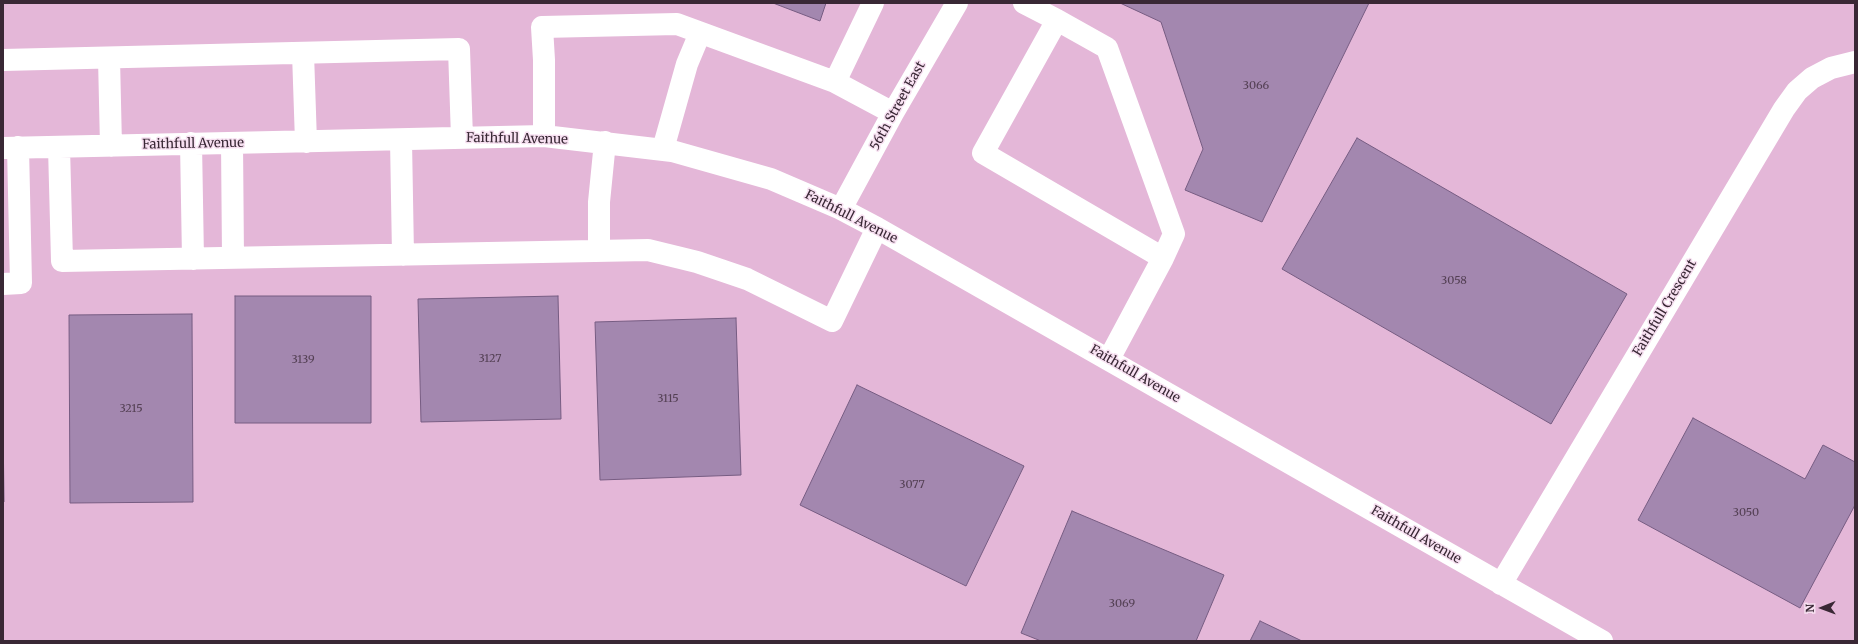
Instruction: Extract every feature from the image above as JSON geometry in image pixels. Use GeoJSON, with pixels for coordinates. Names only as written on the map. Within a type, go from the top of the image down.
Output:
{"type":"FeatureCollection","features":[{"type":"Feature","properties":{"kind":"street"},"geometry":{"type":"LineString","coordinates":[[834,82],[873,3]]}},
{"type":"Feature","properties":{"kind":"street","name":"56th Street East"},"geometry":{"type":"LineString","coordinates":[[841,209],[893,113],[956,3]]}},
{"type":"Feature","properties":{"kind":"street"},"geometry":{"type":"LineString","coordinates":[[1024,3],[1107,48],[1174,234],[1163,258],[1109,359]]}},
{"type":"Feature","properties":{"kind":"street"},"geometry":{"type":"LineString","coordinates":[[1057,20],[983,153],[1163,258]]}},
{"type":"Feature","properties":{"kind":"street"},"geometry":{"type":"LineString","coordinates":[[544,136],[544,60],[542,27],[677,24],[834,82],[893,113]]}},
{"type":"Feature","properties":{"kind":"street"},"geometry":{"type":"LineString","coordinates":[[663,149],[687,64],[700,33]]}},
{"type":"Feature","properties":{"kind":"street"},"geometry":{"type":"LineString","coordinates":[[3,60],[459,49],[462,138]]}},
{"type":"Feature","properties":{"kind":"street"},"geometry":{"type":"LineString","coordinates":[[303,53],[306,142]]}},
{"type":"Feature","properties":{"kind":"street"},"geometry":{"type":"LineString","coordinates":[[109,58],[111,146]]}},
{"type":"Feature","properties":{"kind":"street","name":"Faithfull Crescent"},"geometry":{"type":"LineString","coordinates":[[1501,584],[1784,109],[1797,92],[1812,78],[1832,68],[1855,62]]}},
{"type":"Feature","properties":{"kind":"street","name":"Faithfull Avenue"},"geometry":{"type":"LineString","coordinates":[[10,147],[544,136],[663,149],[771,179],[841,209],[877,228],[1602,641]]}},
{"type":"Feature","properties":{"kind":"street"},"geometry":{"type":"LineString","coordinates":[[401,140],[403,255]]}},
{"type":"Feature","properties":{"kind":"street"},"geometry":{"type":"LineString","coordinates":[[599,251],[599,202],[605,142]]}},
{"type":"Feature","properties":{"kind":"street"},"geometry":{"type":"LineString","coordinates":[[232,143],[233,258]]}},
{"type":"Feature","properties":{"kind":"street"},"geometry":{"type":"LineString","coordinates":[[191,144],[193,259]]}},
{"type":"Feature","properties":{"kind":"street"},"geometry":{"type":"LineString","coordinates":[[3,284],[21,283],[10,147]]}},
{"type":"Feature","properties":{"kind":"street"},"geometry":{"type":"LineString","coordinates":[[59,147],[62,261],[648,250],[697,262],[747,279],[832,321],[877,228]]}},
{"type":"Feature","properties":{"kind":"building"},"geometry":{"type":"Polygon","coordinates":[[[773,3],[826,3],[820,21],[773,3]]]}},
{"type":"Feature","properties":{"kind":"building"},"geometry":{"type":"Polygon","coordinates":[[[1120,3],[1369,3],[1262,222],[1185,190],[1203,149],[1161,22],[1120,3]]]}},
{"type":"Feature","properties":{"kind":"building"},"geometry":{"type":"Polygon","coordinates":[[[1357,138],[1627,294],[1551,424],[1282,269],[1357,138]]]}},
{"type":"Feature","properties":{"kind":"building"},"geometry":{"type":"Polygon","coordinates":[[[235,296],[371,296],[371,423],[235,423],[235,296]]]}},
{"type":"Feature","properties":{"kind":"building"},"geometry":{"type":"Polygon","coordinates":[[[558,296],[561,419],[421,422],[418,299],[558,296]]]}},
{"type":"Feature","properties":{"kind":"building"},"geometry":{"type":"Polygon","coordinates":[[[192,314],[193,502],[70,503],[69,315],[192,314]]]}},
{"type":"Feature","properties":{"kind":"building"},"geometry":{"type":"Polygon","coordinates":[[[736,318],[741,475],[600,480],[595,322],[736,318]]]}},
{"type":"Feature","properties":{"kind":"building"},"geometry":{"type":"Polygon","coordinates":[[[857,385],[1024,466],[966,586],[800,505],[857,385]]]}},
{"type":"Feature","properties":{"kind":"building"},"geometry":{"type":"Polygon","coordinates":[[[1693,418],[1805,479],[1823,445],[1855,462],[1855,505],[1800,608],[1638,520],[1693,418]]]}},
{"type":"Feature","properties":{"kind":"building"},"geometry":{"type":"Polygon","coordinates":[[[3,423],[4,502],[3,502],[3,423]]]}},
{"type":"Feature","properties":{"kind":"building"},"geometry":{"type":"Polygon","coordinates":[[[1072,511],[1224,575],[1196,641],[1041,641],[1021,633],[1072,511]]]}},
{"type":"Feature","properties":{"kind":"building"},"geometry":{"type":"Polygon","coordinates":[[[1260,621],[1302,641],[1250,641],[1260,621]]]}}]}
